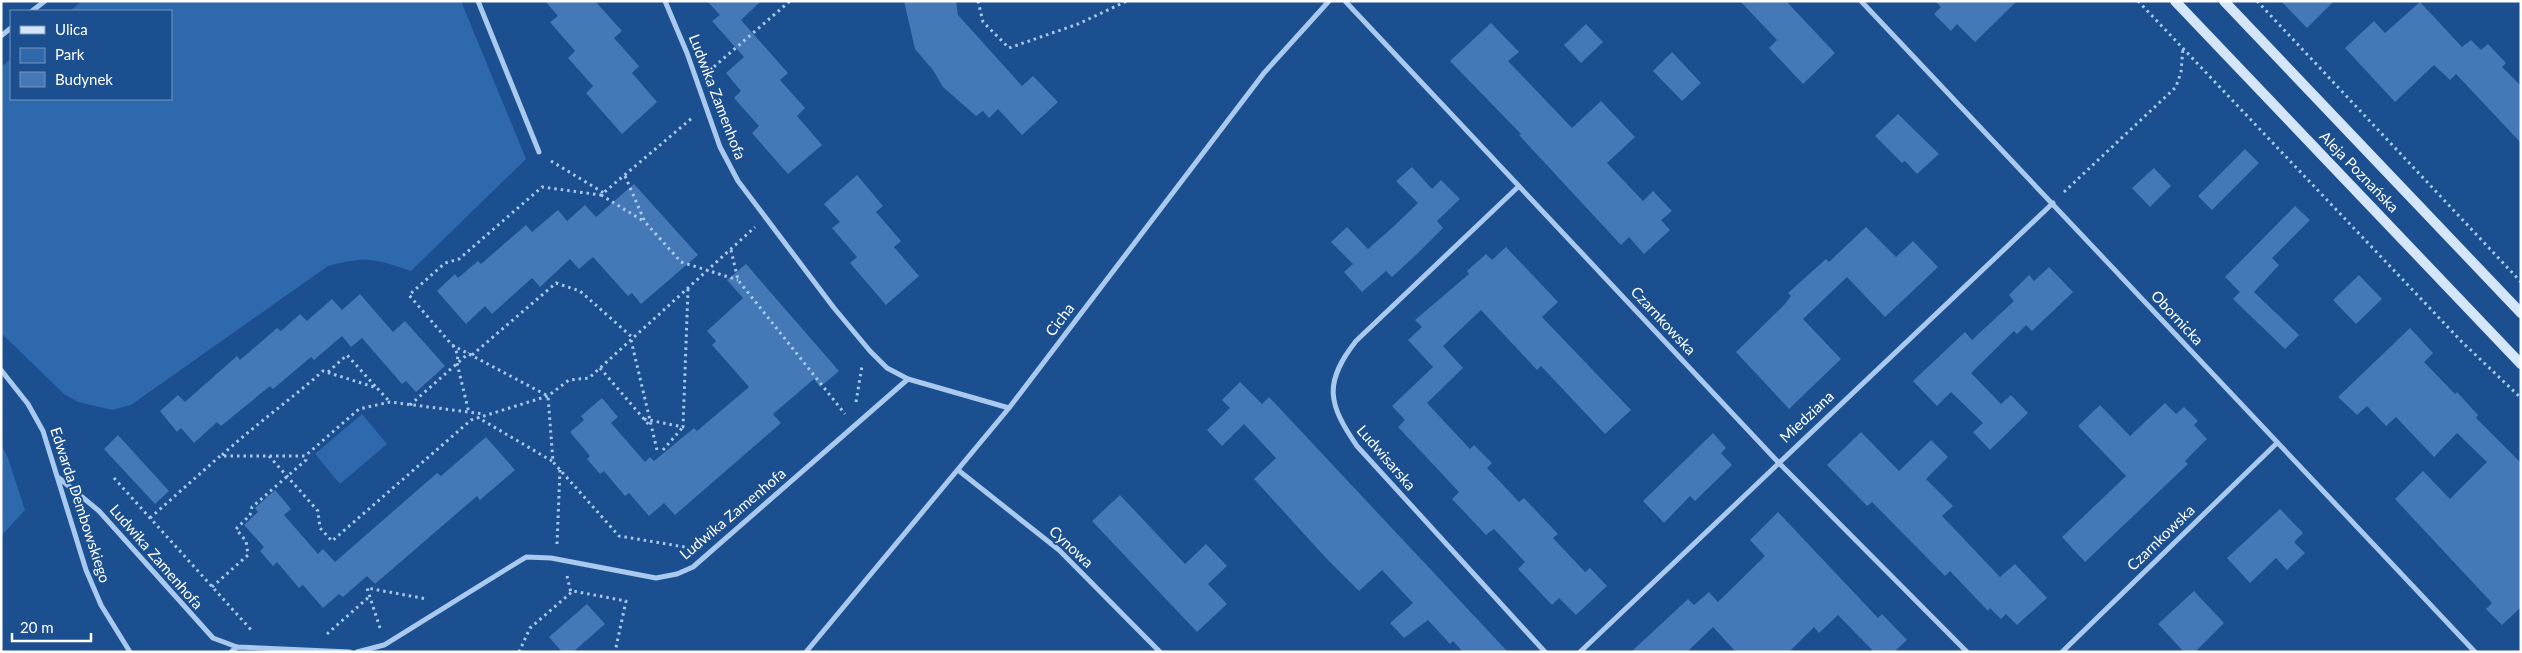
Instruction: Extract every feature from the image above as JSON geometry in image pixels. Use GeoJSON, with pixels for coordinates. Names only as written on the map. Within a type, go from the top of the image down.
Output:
{"type":"FeatureCollection","features":[{"type":"Feature","properties":{"kind":"main road","name":"Aleja Poznańska"},"geometry":{"type":"LineString","coordinates":[[2175,1],[2521,364]]}},
{"type":"Feature","properties":{"kind":"main road","name":"Aleja Poznańska"},"geometry":{"type":"LineString","coordinates":[[2224,1],[2521,313]]}},
{"type":"Feature","properties":{"kind":"street"},"geometry":{"type":"LineString","coordinates":[[33,10],[45,1]]}},
{"type":"Feature","properties":{"kind":"street"},"geometry":{"type":"LineString","coordinates":[[478,1],[539,152]]}},
{"type":"Feature","properties":{"kind":"street","name":"Ludwika Zamenhofa"},"geometry":{"type":"LineString","coordinates":[[665,1],[727,160],[765,219],[865,346],[886,368],[908,379],[1009,408]]}},
{"type":"Feature","properties":{"kind":"street","name":"Cicha"},"geometry":{"type":"LineString","coordinates":[[806,652],[1009,408],[1264,73],[1329,1]]}},
{"type":"Feature","properties":{"kind":"street","name":"Czarnkowska"},"geometry":{"type":"LineString","coordinates":[[1345,1],[1778,462],[1967,652]]}},
{"type":"Feature","properties":{"kind":"street","name":"Obornicka"},"geometry":{"type":"LineString","coordinates":[[1861,1],[2475,652]]}},
{"type":"Feature","properties":{"kind":"street","name":"Ludwisarska"},"geometry":{"type":"LineString","coordinates":[[1519,186],[1356,341],[1339,366],[1331,391],[1336,412],[1357,446],[1545,652]]}},
{"type":"Feature","properties":{"kind":"street","name":"Miedziana"},"geometry":{"type":"LineString","coordinates":[[1580,652],[2053,203]]}},
{"type":"Feature","properties":{"kind":"street","name":"Edwarda Dembowskiego"},"geometry":{"type":"LineString","coordinates":[[1,370],[28,404],[43,431],[86,570],[102,605],[130,652]]}},
{"type":"Feature","properties":{"kind":"street","name":"Ludwika Zamenhofa"},"geometry":{"type":"LineString","coordinates":[[357,652],[384,645],[518,560],[534,556],[656,578],[677,574],[693,566],[908,379]]}},
{"type":"Feature","properties":{"kind":"street","name":"Czarnkowska"},"geometry":{"type":"LineString","coordinates":[[2062,652],[2277,443]]}},
{"type":"Feature","properties":{"kind":"street","name":"Cynowa"},"geometry":{"type":"LineString","coordinates":[[958,470],[1059,550],[1160,652]]}},
{"type":"Feature","properties":{"kind":"street","name":"Ludwika Zamenhofa"},"geometry":{"type":"LineString","coordinates":[[58,478],[99,511],[213,638],[237,646],[350,652]]}},
{"type":"Feature","properties":{"kind":"street"},"geometry":{"type":"LineString","coordinates":[[231,652],[237,646]]}},
{"type":"Feature","properties":{"kind":"path"},"geometry":{"type":"LineString","coordinates":[[697,82],[790,1]]}},
{"type":"Feature","properties":{"kind":"path"},"geometry":{"type":"LineString","coordinates":[[978,1],[983,22],[1009,48],[1078,24],[1127,1]]}},
{"type":"Feature","properties":{"kind":"path"},"geometry":{"type":"LineString","coordinates":[[2138,1],[2462,342],[2521,398]]}},
{"type":"Feature","properties":{"kind":"path"},"geometry":{"type":"LineString","coordinates":[[2257,1],[2521,282]]}},
{"type":"Feature","properties":{"kind":"path"},"geometry":{"type":"LineString","coordinates":[[2053,203],[2176,87],[2181,72],[2183,48]]}},
{"type":"Feature","properties":{"kind":"path"},"geometry":{"type":"LineString","coordinates":[[469,412],[457,363],[458,355],[452,345],[409,295],[445,263],[459,259],[542,187],[603,194],[705,106]]}},
{"type":"Feature","properties":{"kind":"path"},"geometry":{"type":"LineString","coordinates":[[539,152],[645,222],[681,262],[738,280]]}},
{"type":"Feature","properties":{"kind":"path"},"geometry":{"type":"LineString","coordinates":[[625,176],[645,222]]}},
{"type":"Feature","properties":{"kind":"path"},"geometry":{"type":"LineString","coordinates":[[268,456],[318,511],[320,528],[332,541],[476,417],[548,396],[569,380],[588,378],[765,219]]}},
{"type":"Feature","properties":{"kind":"path"},"geometry":{"type":"LineString","coordinates":[[731,250],[738,280],[845,414]]}},
{"type":"Feature","properties":{"kind":"path"},"geometry":{"type":"LineString","coordinates":[[410,405],[457,363],[556,283],[580,292],[632,339],[657,450]]}},
{"type":"Feature","properties":{"kind":"path"},"geometry":{"type":"LineString","coordinates":[[663,450],[683,427],[688,289]]}},
{"type":"Feature","properties":{"kind":"path"},"geometry":{"type":"LineString","coordinates":[[452,345],[548,396]]}},
{"type":"Feature","properties":{"kind":"path"},"geometry":{"type":"LineString","coordinates":[[856,405],[865,346]]}},
{"type":"Feature","properties":{"kind":"path"},"geometry":{"type":"LineString","coordinates":[[328,372],[347,355],[390,402]]}},
{"type":"Feature","properties":{"kind":"path"},"geometry":{"type":"LineString","coordinates":[[600,368],[651,427]]}},
{"type":"Feature","properties":{"kind":"path"},"geometry":{"type":"LineString","coordinates":[[150,518],[258,423],[276,412],[323,371],[377,388]]}},
{"type":"Feature","properties":{"kind":"path"},"geometry":{"type":"LineString","coordinates":[[548,396],[553,462]]}},
{"type":"Feature","properties":{"kind":"path"},"geometry":{"type":"LineString","coordinates":[[221,456],[304,456],[359,408],[390,402],[485,414]]}},
{"type":"Feature","properties":{"kind":"path"},"geometry":{"type":"LineString","coordinates":[[838,421],[850,410]]}},
{"type":"Feature","properties":{"kind":"path"},"geometry":{"type":"LineString","coordinates":[[476,417],[553,462],[619,536],[691,548],[698,541]]}},
{"type":"Feature","properties":{"kind":"path"},"geometry":{"type":"LineString","coordinates":[[644,418],[683,427]]}},
{"type":"Feature","properties":{"kind":"path"},"geometry":{"type":"LineString","coordinates":[[212,587],[248,555],[246,541],[236,529],[250,515],[252,507],[306,460],[304,456]]}},
{"type":"Feature","properties":{"kind":"path"},"geometry":{"type":"LineString","coordinates":[[556,559],[560,470]]}},
{"type":"Feature","properties":{"kind":"path"},"geometry":{"type":"LineString","coordinates":[[114,478],[252,632],[262,632]]}},
{"type":"Feature","properties":{"kind":"path"},"geometry":{"type":"LineString","coordinates":[[375,633],[381,629],[367,588],[450,604]]}},
{"type":"Feature","properties":{"kind":"path"},"geometry":{"type":"LineString","coordinates":[[519,652],[530,628],[573,591],[626,601],[615,652]]}},
{"type":"Feature","properties":{"kind":"path"},"geometry":{"type":"LineString","coordinates":[[332,637],[325,636],[370,596]]}},
{"type":"Feature","properties":{"kind":"green space"},"geometry":{"type":"Polygon","coordinates":[[[82,1],[461,1],[526,159],[411,271],[388,263],[369,260],[351,261],[328,266],[131,405],[112,410],[78,402],[64,394],[1,333],[1,67],[10,60],[10,100],[172,100],[172,10],[71,10],[82,1]]]}},
{"type":"Feature","properties":{"kind":"green space"},"geometry":{"type":"Polygon","coordinates":[[[362,414],[387,444],[340,484],[315,454],[362,414]]]}},
{"type":"Feature","properties":{"kind":"green space"},"geometry":{"type":"Polygon","coordinates":[[[1,444],[8,458],[25,510],[1,536],[1,444]]]}},
{"type":"Feature","properties":{"kind":"building"},"geometry":{"type":"Polygon","coordinates":[[[545,1],[595,1],[622,31],[614,38],[639,66],[632,73],[657,102],[622,134],[586,93],[593,86],[568,58],[575,51],[550,22],[558,16],[545,1]]]}},
{"type":"Feature","properties":{"kind":"building"},"geometry":{"type":"Polygon","coordinates":[[[707,1],[761,1],[741,20],[788,73],[780,80],[805,108],[797,116],[822,145],[788,174],[752,133],[759,126],[734,98],[741,91],[726,73],[744,57],[712,21],[720,15],[707,1]]]}},
{"type":"Feature","properties":{"kind":"building"},"geometry":{"type":"Polygon","coordinates":[[[904,1],[956,1],[958,15],[1022,86],[1033,76],[1058,102],[1022,135],[998,109],[989,118],[983,111],[976,116],[943,87],[933,70],[915,49],[904,1]]]}},
{"type":"Feature","properties":{"kind":"building"},"geometry":{"type":"Polygon","coordinates":[[[1740,1],[1786,1],[1835,53],[1803,84],[1769,48],[1777,40],[1740,1]]]}},
{"type":"Feature","properties":{"kind":"building"},"geometry":{"type":"Polygon","coordinates":[[[1935,1],[2017,1],[1975,42],[1957,24],[1951,31],[1934,14],[1941,7],[1935,1]]]}},
{"type":"Feature","properties":{"kind":"building"},"geometry":{"type":"Polygon","coordinates":[[[2281,1],[2334,1],[2307,28],[2281,1]]]}},
{"type":"Feature","properties":{"kind":"building"},"geometry":{"type":"Polygon","coordinates":[[[2420,2],[2462,47],[2471,40],[2481,50],[2488,44],[2506,63],[2502,67],[2521,86],[2521,143],[2456,74],[2450,80],[2434,65],[2395,102],[2345,48],[2374,21],[2385,33],[2420,2]]]}},
{"type":"Feature","properties":{"kind":"building"},"geometry":{"type":"Polygon","coordinates":[[[1491,23],[1519,52],[1508,61],[1572,128],[1601,101],[1635,137],[1607,163],[1643,201],[1653,191],[1672,211],[1661,220],[1670,230],[1644,254],[1629,237],[1621,245],[1519,135],[1521,134],[1450,61],[1491,23]]]}},
{"type":"Feature","properties":{"kind":"building"},"geometry":{"type":"Polygon","coordinates":[[[1586,24],[1603,42],[1581,63],[1564,45],[1586,24]]]}},
{"type":"Feature","properties":{"kind":"building"},"geometry":{"type":"Polygon","coordinates":[[[1672,52],[1701,83],[1682,101],[1653,71],[1672,52]]]}},
{"type":"Feature","properties":{"kind":"building"},"geometry":{"type":"Polygon","coordinates":[[[1898,114],[1939,154],[1917,174],[1905,161],[1902,163],[1875,136],[1898,114]]]}},
{"type":"Feature","properties":{"kind":"building"},"geometry":{"type":"Polygon","coordinates":[[[2245,149],[2259,163],[2212,210],[2198,196],[2245,149]]]}},
{"type":"Feature","properties":{"kind":"building"},"geometry":{"type":"Polygon","coordinates":[[[1412,167],[1432,189],[1441,180],[1460,199],[1437,221],[1443,228],[1418,253],[1392,277],[1386,271],[1362,292],[1344,272],[1353,264],[1331,242],[1347,227],[1368,249],[1393,227],[1418,203],[1396,181],[1412,167]]]}},
{"type":"Feature","properties":{"kind":"building"},"geometry":{"type":"Polygon","coordinates":[[[2154,168],[2171,186],[2150,207],[2132,188],[2154,168]]]}},
{"type":"Feature","properties":{"kind":"building"},"geometry":{"type":"Polygon","coordinates":[[[857,175],[883,206],[876,212],[901,241],[894,247],[919,276],[886,305],[850,263],[857,257],[832,228],[840,222],[824,204],[857,175]]]}},
{"type":"Feature","properties":{"kind":"building"},"geometry":{"type":"Polygon","coordinates":[[[634,184],[698,255],[641,304],[632,293],[628,296],[593,257],[579,269],[570,259],[540,287],[532,278],[492,314],[485,306],[466,324],[437,291],[455,274],[458,278],[478,261],[481,264],[526,225],[532,232],[558,210],[567,221],[585,205],[596,217],[634,184]]]}},
{"type":"Feature","properties":{"kind":"building"},"geometry":{"type":"Polygon","coordinates":[[[2295,206],[2310,220],[2272,258],[2279,265],[2254,292],[2299,335],[2285,349],[2233,299],[2240,292],[2225,277],[2295,206]]]}},
{"type":"Feature","properties":{"kind":"building"},"geometry":{"type":"Polygon","coordinates":[[[1866,227],[1896,257],[1913,241],[1938,267],[1885,317],[1847,277],[1826,297],[1803,319],[1841,359],[1789,409],[1736,352],[1784,305],[1791,296],[1788,293],[1826,259],[1829,262],[1866,227]]]}},
{"type":"Feature","properties":{"kind":"building"},"geometry":{"type":"Polygon","coordinates":[[[1506,247],[1558,302],[1542,317],[1631,410],[1605,434],[1541,366],[1537,370],[1481,310],[1443,346],[1463,368],[1427,403],[1470,449],[1474,445],[1492,463],[1487,468],[1519,502],[1524,498],[1558,534],[1553,538],[1585,572],[1590,568],[1607,586],[1576,615],[1559,598],[1552,605],[1518,569],[1525,562],[1494,529],[1486,535],[1452,499],[1459,492],[1398,427],[1405,420],[1392,406],[1433,367],[1408,340],[1422,327],[1415,320],[1469,274],[1467,271],[1486,254],[1492,260],[1506,247]]]}},
{"type":"Feature","properties":{"kind":"building"},"geometry":{"type":"Polygon","coordinates":[[[746,264],[839,371],[820,387],[814,379],[773,414],[781,423],[675,515],[664,503],[649,516],[629,493],[625,496],[604,471],[600,474],[587,459],[590,456],[570,432],[584,420],[581,416],[602,398],[618,417],[611,423],[645,462],[650,457],[654,461],[694,428],[697,431],[749,387],[712,345],[716,341],[707,331],[743,298],[727,280],[746,264]]]}},
{"type":"Feature","properties":{"kind":"building"},"geometry":{"type":"Polygon","coordinates":[[[2049,267],[2073,292],[2032,331],[2026,325],[2017,334],[2014,331],[1971,373],[2001,404],[2011,395],[2028,413],[1990,450],[1973,432],[1983,423],[1951,392],[1937,406],[1913,381],[1965,332],[1972,340],[2014,301],[2009,295],[2029,275],[2034,281],[2049,267]]]}},
{"type":"Feature","properties":{"kind":"building"},"geometry":{"type":"Polygon","coordinates":[[[2359,275],[2382,299],[2356,324],[2333,300],[2359,275]]]}},
{"type":"Feature","properties":{"kind":"building"},"geometry":{"type":"Polygon","coordinates":[[[360,294],[393,332],[405,321],[445,366],[416,392],[406,381],[402,384],[362,338],[351,347],[342,336],[314,360],[311,357],[273,389],[270,386],[221,426],[217,422],[194,443],[181,428],[177,432],[160,411],[178,395],[185,402],[237,356],[240,360],[277,328],[281,331],[300,314],[307,321],[332,299],[342,310],[360,294]]]}},
{"type":"Feature","properties":{"kind":"building"},"geometry":{"type":"Polygon","coordinates":[[[2410,328],[2433,353],[2424,362],[2455,394],[2457,392],[2478,415],[2476,418],[2521,463],[2521,607],[2502,625],[2486,609],[2492,603],[2395,499],[2423,471],[2450,499],[2487,462],[2457,433],[2434,457],[2396,417],[2386,426],[2367,406],[2357,415],[2338,397],[2410,328]]]}},
{"type":"Feature","properties":{"kind":"building"},"geometry":{"type":"Polygon","coordinates":[[[1240,382],[1262,404],[1269,397],[1508,652],[1463,652],[1453,641],[1450,644],[1428,620],[1404,638],[1390,623],[1413,603],[1382,570],[1359,591],[1325,557],[1254,479],[1276,458],[1244,424],[1222,446],[1207,430],[1230,408],[1222,400],[1240,382]]]}},
{"type":"Feature","properties":{"kind":"building"},"geometry":{"type":"Polygon","coordinates":[[[2165,403],[2176,414],[2184,407],[2198,421],[2194,425],[2207,439],[2185,461],[2188,464],[2085,562],[2062,537],[2126,476],[2078,426],[2100,405],[2130,436],[2165,403]]]}},
{"type":"Feature","properties":{"kind":"building"},"geometry":{"type":"Polygon","coordinates":[[[1861,432],[1899,471],[1931,440],[1948,457],[1926,479],[1953,506],[1942,516],[2000,577],[2015,564],[2047,598],[2017,625],[2006,614],[2001,619],[1990,608],[1988,611],[1950,571],[1945,576],[1872,502],[1867,506],[1827,465],[1861,432]]]}},
{"type":"Feature","properties":{"kind":"building"},"geometry":{"type":"Polygon","coordinates":[[[1713,433],[1726,448],[1721,453],[1732,465],[1695,501],[1690,496],[1664,523],[1643,501],[1713,433]]]}},
{"type":"Feature","properties":{"kind":"building"},"geometry":{"type":"Polygon","coordinates":[[[118,435],[169,491],[155,504],[104,449],[118,435]]]}},
{"type":"Feature","properties":{"kind":"building"},"geometry":{"type":"Polygon","coordinates":[[[486,437],[515,470],[480,500],[477,496],[375,584],[367,576],[343,597],[339,594],[323,608],[303,585],[299,588],[277,562],[273,566],[260,551],[264,547],[244,525],[258,512],[255,508],[275,490],[291,509],[284,515],[318,554],[323,549],[335,562],[437,473],[441,476],[486,437]]]}},
{"type":"Feature","properties":{"kind":"building"},"geometry":{"type":"Polygon","coordinates":[[[1120,495],[1185,564],[1206,544],[1227,566],[1208,584],[1227,604],[1197,632],[1092,521],[1120,495]]]}},
{"type":"Feature","properties":{"kind":"building"},"geometry":{"type":"Polygon","coordinates":[[[2280,509],[2303,533],[2294,542],[2305,553],[2287,570],[2276,558],[2250,583],[2227,558],[2280,509]]]}},
{"type":"Feature","properties":{"kind":"building"},"geometry":{"type":"Polygon","coordinates":[[[1778,512],[1878,618],[1882,614],[1907,640],[1894,652],[1874,652],[1838,615],[1819,633],[1814,627],[1789,652],[1736,652],[1713,627],[1687,652],[1631,652],[1688,599],[1694,605],[1709,592],[1718,602],[1765,556],[1750,540],[1778,512]]]}},
{"type":"Feature","properties":{"kind":"building"},"geometry":{"type":"Polygon","coordinates":[[[2194,591],[2224,623],[2195,652],[2184,652],[2158,624],[2194,591]]]}},
{"type":"Feature","properties":{"kind":"building"},"geometry":{"type":"Polygon","coordinates":[[[587,604],[605,624],[573,652],[562,652],[549,637],[587,604]]]}}]}
